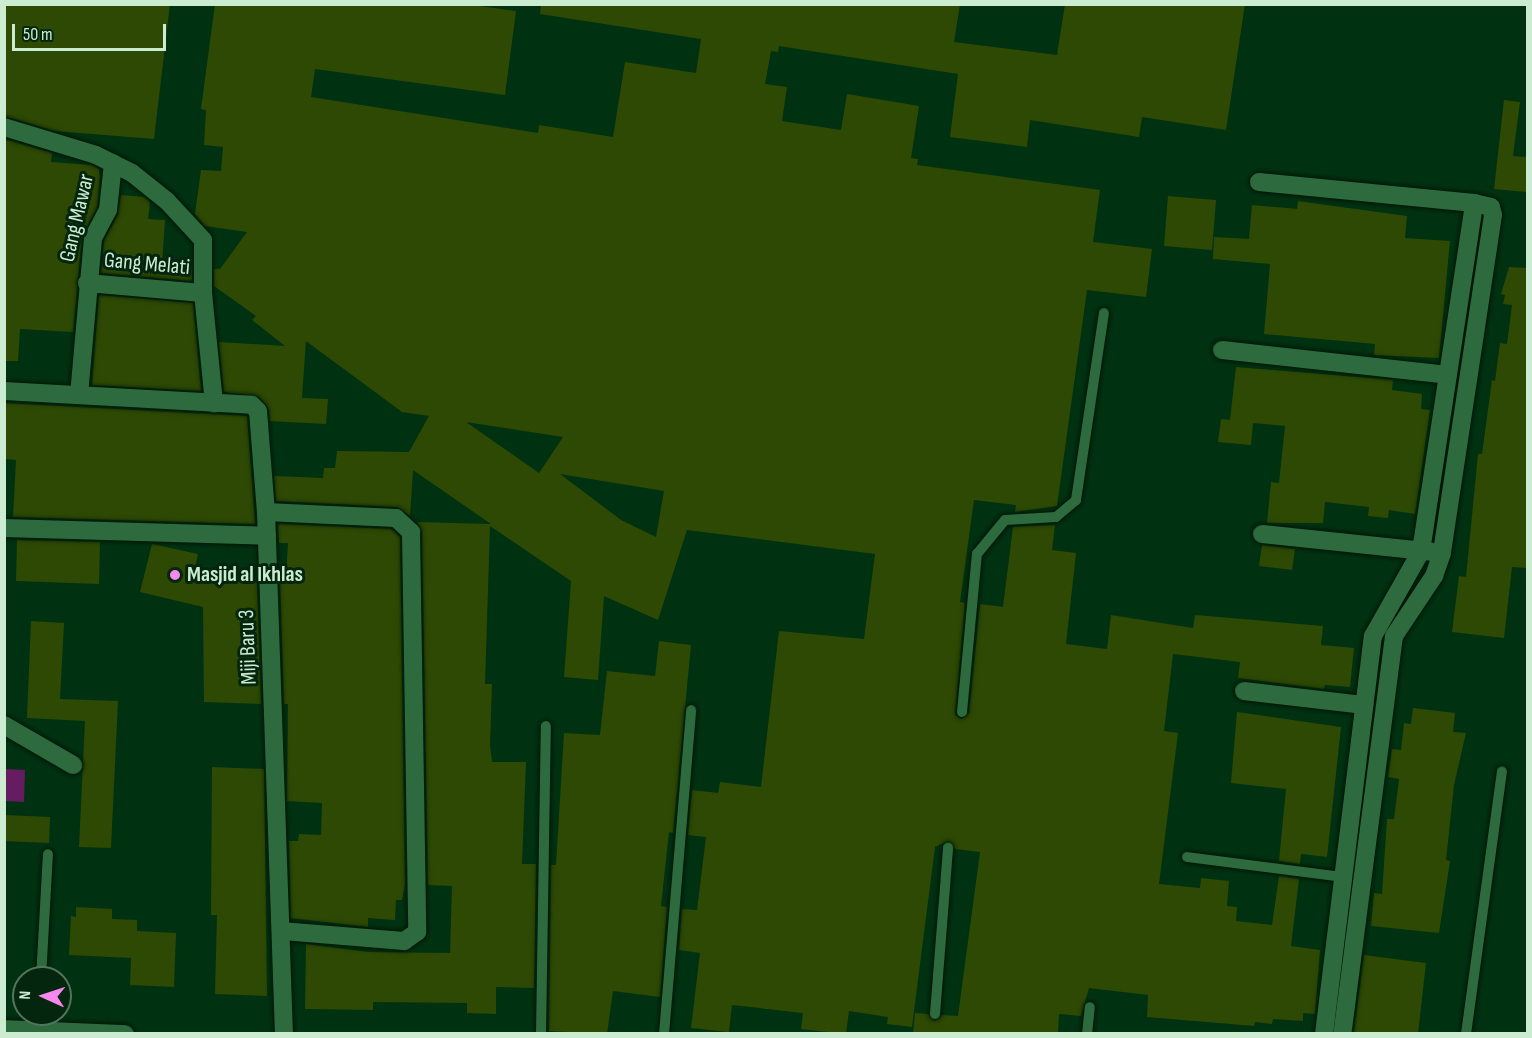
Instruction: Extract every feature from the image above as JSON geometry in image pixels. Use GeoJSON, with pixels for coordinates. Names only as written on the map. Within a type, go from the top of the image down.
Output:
{"type":"FeatureCollection","features":[{"type":"Feature","properties":{"kind":"street"},"geometry":{"type":"LineString","coordinates":[[4,127],[50,138],[113,164],[167,201],[200,235],[206,251],[203,294]]}},
{"type":"Feature","properties":{"kind":"street","name":"Gang Mawar"},"geometry":{"type":"LineString","coordinates":[[80,395],[87,285],[93,238],[111,196],[113,164]]}},
{"type":"Feature","properties":{"kind":"street"},"geometry":{"type":"LineString","coordinates":[[1259,183],[1473,203],[1491,207],[1493,215],[1443,553],[1434,576],[1394,636],[1342,1034]]}},
{"type":"Feature","properties":{"kind":"street"},"geometry":{"type":"LineString","coordinates":[[1324,1034],[1364,705],[1378,623],[1421,551],[1473,203]]}},
{"type":"Feature","properties":{"kind":"street","name":"Gang Melati"},"geometry":{"type":"LineString","coordinates":[[87,285],[203,294],[214,403]]}},
{"type":"Feature","properties":{"kind":"street"},"geometry":{"type":"LineString","coordinates":[[1222,350],[1448,375]]}},
{"type":"Feature","properties":{"kind":"street","name":"Miji Baru 3"},"geometry":{"type":"LineString","coordinates":[[4,391],[252,405],[258,411],[266,512],[283,932],[284,1032]]}},
{"type":"Feature","properties":{"kind":"street"},"geometry":{"type":"LineString","coordinates":[[266,512],[396,518],[411,532],[417,932],[404,940],[283,932]]}},
{"type":"Feature","properties":{"kind":"street"},"geometry":{"type":"LineString","coordinates":[[4,528],[267,536]]}},
{"type":"Feature","properties":{"kind":"street"},"geometry":{"type":"LineString","coordinates":[[1262,534],[1443,553]]}},
{"type":"Feature","properties":{"kind":"street"},"geometry":{"type":"LineString","coordinates":[[1244,691],[1364,705]]}},
{"type":"Feature","properties":{"kind":"street"},"geometry":{"type":"LineString","coordinates":[[4,725],[73,765]]}},
{"type":"Feature","properties":{"kind":"street"},"geometry":{"type":"LineString","coordinates":[[4,1029],[38,1026],[125,1034]]}},
{"type":"Feature","properties":{"kind":"lane"},"geometry":{"type":"LineString","coordinates":[[962,712],[977,554],[1005,520],[1056,517],[1076,500],[1104,313]]}},
{"type":"Feature","properties":{"kind":"lane"},"geometry":{"type":"LineString","coordinates":[[664,1034],[691,710]]}},
{"type":"Feature","properties":{"kind":"lane"},"geometry":{"type":"LineString","coordinates":[[541,1034],[546,726]]}},
{"type":"Feature","properties":{"kind":"lane"},"geometry":{"type":"LineString","coordinates":[[1466,1034],[1502,771]]}},
{"type":"Feature","properties":{"kind":"lane"},"geometry":{"type":"LineString","coordinates":[[934,1014],[948,849]]}},
{"type":"Feature","properties":{"kind":"lane"},"geometry":{"type":"LineString","coordinates":[[41,966],[48,854]]}},
{"type":"Feature","properties":{"kind":"lane"},"geometry":{"type":"LineString","coordinates":[[1187,857],[1343,877]]}},
{"type":"Feature","properties":{"kind":"lane"},"geometry":{"type":"LineString","coordinates":[[1087,1034],[1090,1007]]}},
{"type":"Feature","properties":{"kind":"shaded area"},"geometry":{"type":"Polygon","coordinates":[[[5,769],[25,770],[24,802],[5,801],[5,769]]]}},
{"type":"Feature","properties":{"kind":"building"},"geometry":{"type":"Polygon","coordinates":[[[4,4],[170,4],[154,139],[55,131],[4,116],[4,4]]]}},
{"type":"Feature","properties":{"kind":"building"},"geometry":{"type":"Polygon","coordinates":[[[215,4],[466,4],[516,11],[505,95],[315,69],[311,97],[538,133],[539,125],[613,137],[625,62],[696,73],[701,39],[540,14],[541,4],[960,4],[954,42],[1057,55],[1065,4],[1245,4],[1226,130],[1142,117],[1139,137],[1030,120],[1027,147],[950,137],[958,74],[779,46],[778,52],[771,51],[765,84],[787,87],[782,121],[841,130],[847,94],[919,106],[911,158],[918,159],[917,165],[1100,190],[1093,242],[1152,249],[1146,297],[1087,290],[1057,506],[1015,512],[1016,505],[974,500],[960,602],[965,603],[955,715],[962,719],[969,713],[980,604],[1003,607],[1013,527],[1055,525],[1052,550],[1076,553],[1066,644],[1107,649],[1111,615],[1193,628],[1195,615],[1323,626],[1321,645],[1354,648],[1350,687],[1325,685],[1324,689],[1238,678],[1240,662],[1173,654],[1164,731],[1178,733],[1159,884],[1200,888],[1201,878],[1229,881],[1227,906],[1237,907],[1236,921],[1272,925],[1279,876],[1299,879],[1291,946],[1320,950],[1315,1014],[1303,1013],[1303,1021],[1273,1019],[1272,1024],[1255,1022],[1254,1026],[1147,1017],[1148,995],[1089,988],[1081,1016],[1059,1014],[1058,1034],[913,1034],[915,1013],[928,1014],[935,1021],[942,1015],[958,1016],[980,852],[955,849],[948,841],[935,847],[912,1027],[887,1024],[888,1017],[849,1011],[846,1034],[801,1029],[803,1013],[732,1005],[729,1032],[691,1028],[700,953],[679,950],[682,909],[697,910],[706,837],[688,835],[692,790],[718,793],[720,782],[761,787],[779,631],[864,639],[875,554],[687,530],[658,620],[604,596],[598,680],[564,677],[571,581],[490,526],[485,684],[492,684],[490,745],[492,762],[526,762],[522,864],[536,864],[534,988],[496,987],[496,1014],[467,1013],[467,1003],[373,1002],[373,1010],[305,1009],[306,944],[368,952],[450,953],[452,886],[428,885],[422,532],[417,522],[491,524],[413,470],[410,516],[397,507],[276,501],[274,476],[323,478],[324,468],[335,468],[337,451],[409,452],[429,416],[402,412],[306,341],[302,398],[328,399],[326,424],[270,421],[269,409],[259,397],[224,392],[219,342],[285,346],[252,320],[256,316],[214,286],[214,269],[220,269],[247,232],[205,226],[195,214],[201,170],[221,171],[223,147],[204,145],[206,110],[201,109],[215,4]],[[466,422],[539,473],[563,437],[466,422]],[[560,474],[621,520],[656,537],[664,491],[560,474]]]}},
{"type":"Feature","properties":{"kind":"building"},"geometry":{"type":"Polygon","coordinates":[[[1504,100],[1520,102],[1513,156],[1527,157],[1527,192],[1494,189],[1504,100]]]}},
{"type":"Feature","properties":{"kind":"building"},"geometry":{"type":"Polygon","coordinates":[[[4,139],[52,153],[51,162],[92,165],[99,169],[100,177],[97,207],[82,237],[73,332],[20,329],[18,361],[4,361],[4,139]]]}},
{"type":"Feature","properties":{"kind":"building"},"geometry":{"type":"Polygon","coordinates":[[[121,195],[144,197],[150,202],[148,219],[165,220],[162,265],[192,267],[192,281],[101,273],[104,241],[118,215],[121,195]]]}},
{"type":"Feature","properties":{"kind":"building"},"geometry":{"type":"Polygon","coordinates":[[[1168,196],[1216,200],[1212,250],[1164,246],[1168,196]]]}},
{"type":"Feature","properties":{"kind":"building"},"geometry":{"type":"Polygon","coordinates":[[[1298,201],[1407,216],[1405,238],[1450,241],[1439,358],[1374,355],[1375,344],[1264,334],[1270,264],[1213,259],[1214,237],[1249,239],[1252,205],[1297,209],[1298,201]]]}},
{"type":"Feature","properties":{"kind":"building"},"geometry":{"type":"Polygon","coordinates":[[[1509,267],[1527,268],[1527,568],[1512,567],[1504,638],[1452,632],[1459,576],[1466,577],[1478,454],[1482,454],[1492,380],[1495,381],[1500,343],[1507,344],[1512,305],[1503,304],[1505,295],[1501,294],[1509,267]]]}},
{"type":"Feature","properties":{"kind":"building"},"geometry":{"type":"Polygon","coordinates":[[[99,295],[193,303],[201,391],[92,385],[99,295]]]}},
{"type":"Feature","properties":{"kind":"building"},"geometry":{"type":"Polygon","coordinates":[[[1236,367],[1393,380],[1392,390],[1422,394],[1421,409],[1430,410],[1415,514],[1389,510],[1388,518],[1368,516],[1369,507],[1325,502],[1323,523],[1267,523],[1271,482],[1279,483],[1285,426],[1253,423],[1251,445],[1218,442],[1221,419],[1230,420],[1236,367]]]}},
{"type":"Feature","properties":{"kind":"building"},"geometry":{"type":"Polygon","coordinates":[[[4,403],[247,416],[255,524],[13,517],[16,460],[4,459],[4,403]]]}},
{"type":"Feature","properties":{"kind":"building"},"geometry":{"type":"Polygon","coordinates":[[[278,524],[391,529],[400,537],[405,885],[402,900],[396,900],[395,920],[368,918],[368,927],[291,918],[289,841],[298,841],[299,834],[321,835],[322,803],[287,801],[288,704],[284,704],[280,579],[286,577],[288,543],[279,543],[278,524]]]}},
{"type":"Feature","properties":{"kind":"building"},"geometry":{"type":"Polygon","coordinates":[[[17,540],[100,542],[99,584],[16,581],[17,540]]]}},
{"type":"Feature","properties":{"kind":"building"},"geometry":{"type":"Polygon","coordinates":[[[152,544],[198,554],[193,577],[257,578],[261,704],[204,702],[203,607],[140,592],[152,544]]]}},
{"type":"Feature","properties":{"kind":"building"},"geometry":{"type":"Polygon","coordinates":[[[1262,545],[1295,549],[1292,570],[1259,566],[1262,545]]]}},
{"type":"Feature","properties":{"kind":"building"},"geometry":{"type":"Polygon","coordinates":[[[31,621],[64,623],[60,699],[118,701],[111,848],[79,847],[85,721],[27,718],[31,621]]]}},
{"type":"Feature","properties":{"kind":"building"},"geometry":{"type":"Polygon","coordinates":[[[659,641],[691,645],[673,833],[669,832],[661,906],[667,907],[660,997],[613,991],[607,1034],[549,1031],[551,865],[556,865],[564,733],[600,735],[607,671],[655,676],[659,641]]]}},
{"type":"Feature","properties":{"kind":"building"},"geometry":{"type":"Polygon","coordinates":[[[1413,708],[1455,713],[1453,732],[1466,733],[1454,785],[1446,860],[1450,861],[1439,933],[1371,926],[1374,893],[1382,894],[1387,819],[1394,819],[1399,779],[1388,777],[1392,749],[1401,750],[1404,723],[1411,724],[1413,708]]]}},
{"type":"Feature","properties":{"kind":"building"},"geometry":{"type":"Polygon","coordinates":[[[1237,712],[1341,727],[1327,857],[1301,854],[1300,864],[1279,861],[1286,789],[1231,783],[1237,712]]]}},
{"type":"Feature","properties":{"kind":"building"},"geometry":{"type":"Polygon","coordinates":[[[212,767],[264,769],[267,996],[215,994],[217,915],[211,915],[212,767]]]}},
{"type":"Feature","properties":{"kind":"building"},"geometry":{"type":"Polygon","coordinates":[[[4,815],[50,817],[49,843],[4,841],[4,815]]]}},
{"type":"Feature","properties":{"kind":"building"},"geometry":{"type":"Polygon","coordinates":[[[76,907],[112,909],[112,919],[137,920],[137,931],[176,933],[174,987],[130,985],[131,958],[69,955],[71,916],[76,917],[76,907]]]}},
{"type":"Feature","properties":{"kind":"building"},"geometry":{"type":"Polygon","coordinates":[[[1364,955],[1426,963],[1418,1034],[1354,1032],[1364,955]]]}},
{"type":"Feature","properties":{"kind":"place","name":"Masjid al Ikhlas"},"geometry":{"type":"Point","coordinates":[175,575]}}]}
